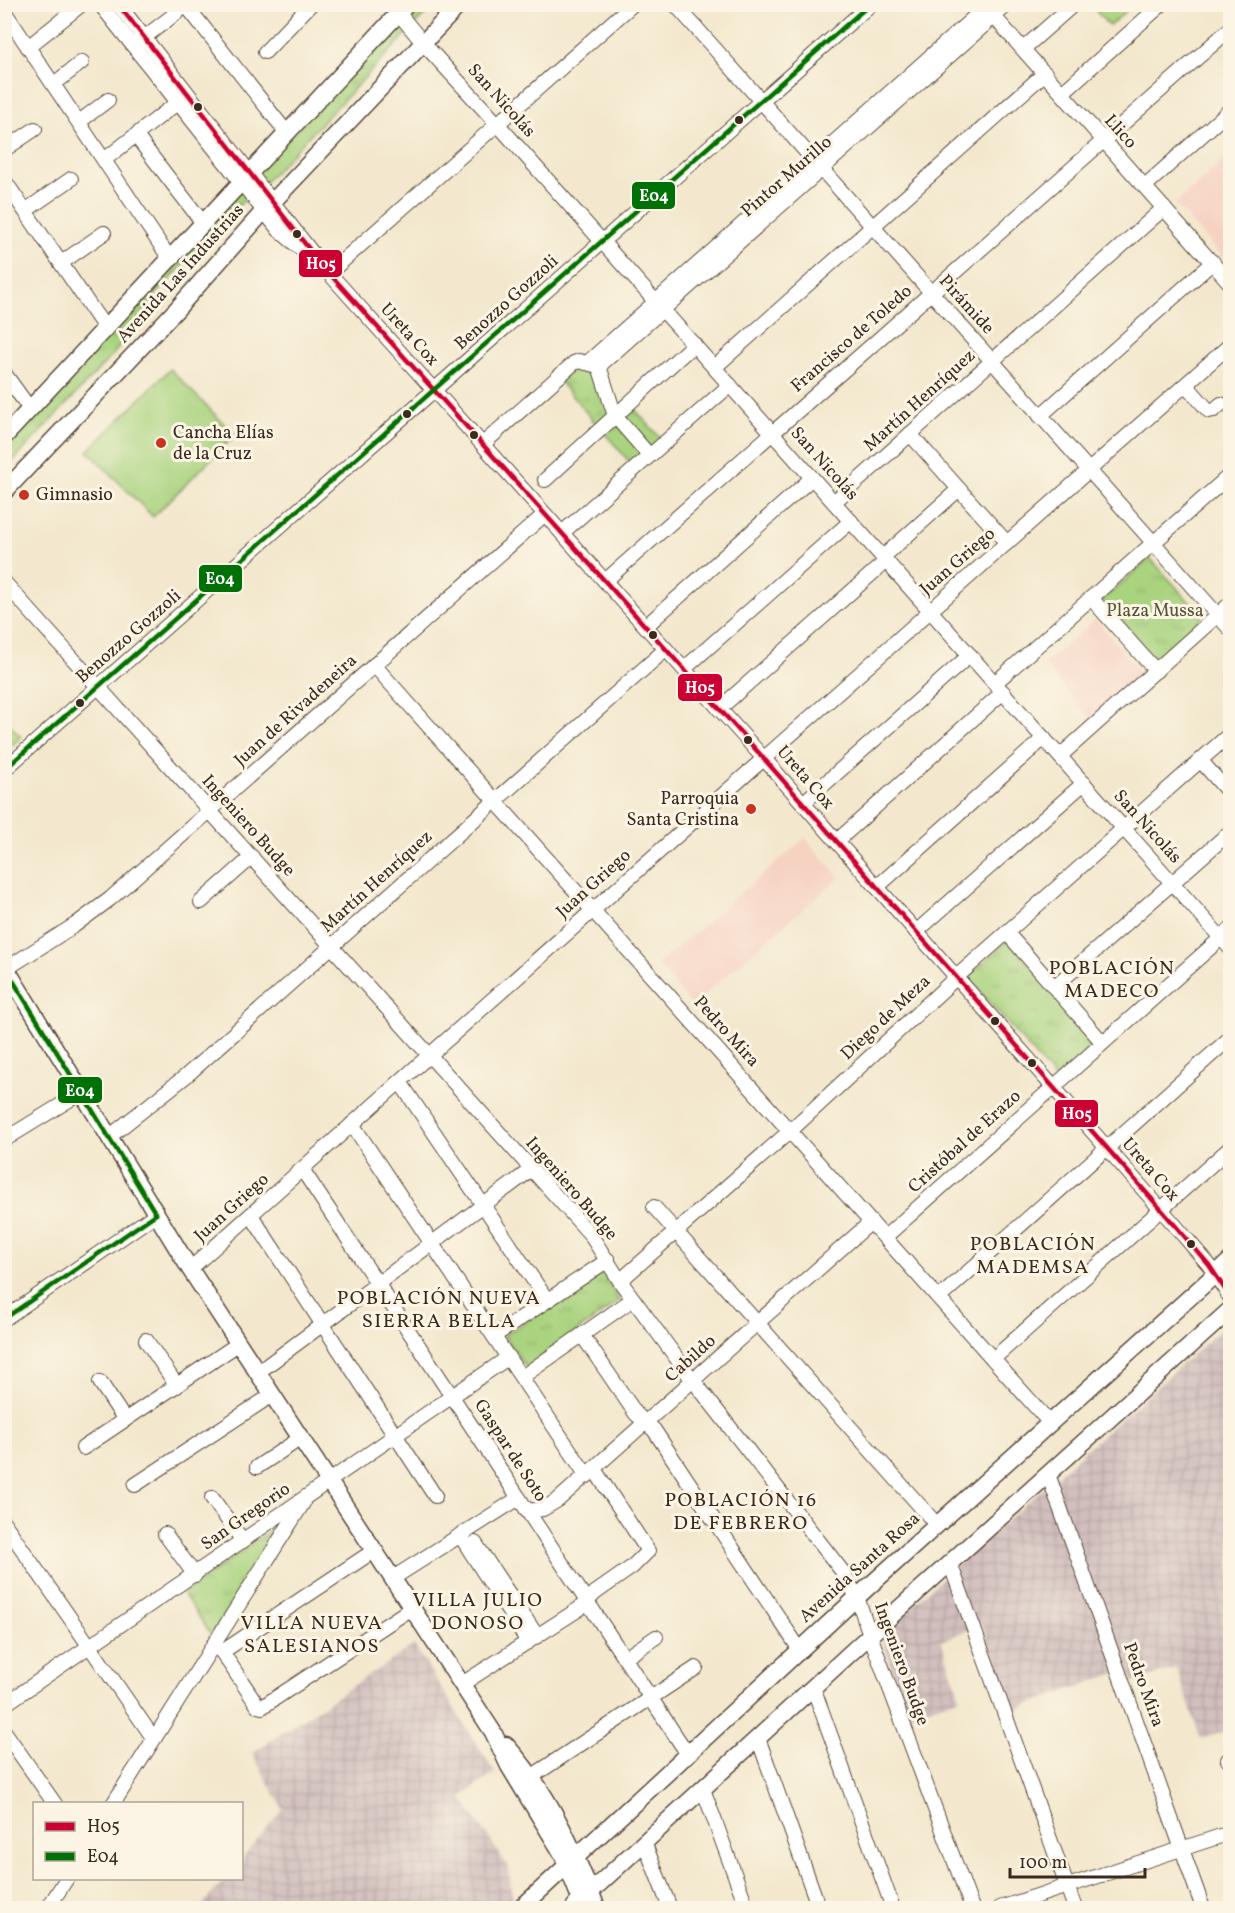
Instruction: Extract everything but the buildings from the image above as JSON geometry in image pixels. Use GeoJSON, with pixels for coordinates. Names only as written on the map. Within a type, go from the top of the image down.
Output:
{"type":"FeatureCollection","features":[{"type":"Feature","properties":{"kind":"main road","name":"Avenida Las Industrias"},"geometry":{"type":"LineString","coordinates":[[4,492],[460,4]]}},
{"type":"Feature","properties":{"kind":"main road","name":"Avenida Las Industrias"},"geometry":{"type":"LineString","coordinates":[[4,436],[287,133],[399,7]]}},
{"type":"Feature","properties":{"kind":"main road"},"geometry":{"type":"LineString","coordinates":[[5,968],[238,1344],[493,1732],[531,1777],[558,1818],[579,1878],[582,1902]]}},
{"type":"Feature","properties":{"kind":"main road","name":"Avenida Santa Rosa"},"geometry":{"type":"LineString","coordinates":[[521,1908],[857,1597],[1230,1261]]}},
{"type":"Feature","properties":{"kind":"main road"},"geometry":{"type":"LineString","coordinates":[[582,1902],[813,1687],[1230,1310]]}},
{"type":"Feature","properties":{"kind":"main road"},"geometry":{"type":"LineString","coordinates":[[493,1732],[509,1766],[572,1860]]}},
{"type":"Feature","properties":{"kind":"main road"},"geometry":{"type":"LineString","coordinates":[[582,1902],[597,1908]]}},
{"type":"Feature","properties":{"kind":"street"},"geometry":{"type":"LineString","coordinates":[[28,47],[82,4]]}},
{"type":"Feature","properties":{"kind":"street","name":"Ureta Cox"},"geometry":{"type":"LineString","coordinates":[[99,4],[177,104],[764,758],[1161,1210],[1216,1274],[1230,1297]]}},
{"type":"Feature","properties":{"kind":"street","name":"Ureta Cox"},"geometry":{"type":"LineString","coordinates":[[118,4],[189,94],[244,178]]}},
{"type":"Feature","properties":{"kind":"street"},"geometry":{"type":"LineString","coordinates":[[265,52],[311,4]]}},
{"type":"Feature","properties":{"kind":"street"},"geometry":{"type":"LineString","coordinates":[[325,268],[498,124],[633,4]]}},
{"type":"Feature","properties":{"kind":"street","name":"Pirámide"},"geometry":{"type":"LineString","coordinates":[[675,4],[1230,629]]}},
{"type":"Feature","properties":{"kind":"street","name":"Benozzo Gozzoli"},"geometry":{"type":"LineString","coordinates":[[4,770],[870,4]]}},
{"type":"Feature","properties":{"kind":"street","name":"Pintor Murillo"},"geometry":{"type":"LineString","coordinates":[[483,444],[574,363],[579,361],[593,365],[818,165],[988,8],[1008,4]]}},
{"type":"Feature","properties":{"kind":"street"},"geometry":{"type":"LineString","coordinates":[[1023,49],[1074,4]]}},
{"type":"Feature","properties":{"kind":"street"},"geometry":{"type":"LineString","coordinates":[[1062,93],[1162,4]]}},
{"type":"Feature","properties":{"kind":"street"},"geometry":{"type":"LineString","coordinates":[[133,47],[186,5],[287,133]]}},
{"type":"Feature","properties":{"kind":"street","name":"San Nicolás"},"geometry":{"type":"LineString","coordinates":[[399,7],[424,44],[498,124],[1124,829],[1227,939]]}},
{"type":"Feature","properties":{"kind":"street","name":"Llico"},"geometry":{"type":"LineString","coordinates":[[988,8],[1230,283]]}},
{"type":"Feature","properties":{"kind":"street"},"geometry":{"type":"LineString","coordinates":[[4,11],[170,259]]}},
{"type":"Feature","properties":{"kind":"street","name":"Francisco de Toledo"},"geometry":{"type":"LineString","coordinates":[[605,582],[1230,29]]}},
{"type":"Feature","properties":{"kind":"street"},"geometry":{"type":"LineString","coordinates":[[54,84],[82,62]]}},
{"type":"Feature","properties":{"kind":"street"},"geometry":{"type":"LineString","coordinates":[[715,368],[1045,74]]}},
{"type":"Feature","properties":{"kind":"street"},"geometry":{"type":"LineString","coordinates":[[104,160],[189,94]]}},
{"type":"Feature","properties":{"kind":"street"},"geometry":{"type":"LineString","coordinates":[[79,123],[108,100]]}},
{"type":"Feature","properties":{"kind":"street"},"geometry":{"type":"LineString","coordinates":[[1145,186],[1230,110]]}},
{"type":"Feature","properties":{"kind":"street"},"geometry":{"type":"LineString","coordinates":[[4,150],[35,129]]}},
{"type":"Feature","properties":{"kind":"street"},"geometry":{"type":"LineString","coordinates":[[136,136],[203,223]]}},
{"type":"Feature","properties":{"kind":"street"},"geometry":{"type":"LineString","coordinates":[[25,211],[71,179]]}},
{"type":"Feature","properties":{"kind":"street"},"geometry":{"type":"LineString","coordinates":[[4,180],[105,328]]}},
{"type":"Feature","properties":{"kind":"street","name":"Martín Henríquez"},"geometry":{"type":"LineString","coordinates":[[834,502],[1164,208]]}},
{"type":"Feature","properties":{"kind":"street"},"geometry":{"type":"LineString","coordinates":[[60,263],[104,233]]}},
{"type":"Feature","properties":{"kind":"street"},"geometry":{"type":"LineString","coordinates":[[1040,416],[1213,262]]}},
{"type":"Feature","properties":{"kind":"street"},"geometry":{"type":"LineString","coordinates":[[542,477],[694,344]]}},
{"type":"Feature","properties":{"kind":"street","name":"Juan Griego"},"geometry":{"type":"LineString","coordinates":[[190,1269],[1230,345]]}},
{"type":"Feature","properties":{"kind":"street"},"geometry":{"type":"LineString","coordinates":[[593,365],[614,414],[649,455]]}},
{"type":"Feature","properties":{"kind":"street"},"geometry":{"type":"LineString","coordinates":[[4,373],[30,410]]}},
{"type":"Feature","properties":{"kind":"street"},"geometry":{"type":"LineString","coordinates":[[1186,385],[1209,411],[1221,404]]}},
{"type":"Feature","properties":{"kind":"street"},"geometry":{"type":"LineString","coordinates":[[565,536],[649,455],[732,388]]}},
{"type":"Feature","properties":{"kind":"street"},"geometry":{"type":"LineString","coordinates":[[565,536],[732,388]]}},
{"type":"Feature","properties":{"kind":"street"},"geometry":{"type":"LineString","coordinates":[[910,434],[1007,543]]}},
{"type":"Feature","properties":{"kind":"street"},"geometry":{"type":"LineString","coordinates":[[837,841],[1091,598],[1230,475]]}},
{"type":"Feature","properties":{"kind":"street"},"geometry":{"type":"LineString","coordinates":[[646,626],[812,478]]}},
{"type":"Feature","properties":{"kind":"street"},"geometry":{"type":"LineString","coordinates":[[721,711],[886,561],[959,489]]}},
{"type":"Feature","properties":{"kind":"street","name":"Juan de Rivadeneira"},"geometry":{"type":"LineString","coordinates":[[5,968],[98,909],[545,514]]}},
{"type":"Feature","properties":{"kind":"street"},"geometry":{"type":"LineString","coordinates":[[684,669],[851,521]]}},
{"type":"Feature","properties":{"kind":"street","name":"Ingeniero Budge"},"geometry":{"type":"LineString","coordinates":[[4,582],[590,1234],[620,1281],[694,1381],[834,1561],[857,1597],[972,1908]]}},
{"type":"Feature","properties":{"kind":"street"},"geometry":{"type":"LineString","coordinates":[[1091,598],[1156,670]]}},
{"type":"Feature","properties":{"kind":"street"},"geometry":{"type":"LineString","coordinates":[[1060,756],[1230,604]]}},
{"type":"Feature","properties":{"kind":"street","name":"Martín Henríquez"},"geometry":{"type":"LineString","coordinates":[[109,1137],[172,1088],[666,649]]}},
{"type":"Feature","properties":{"kind":"street"},"geometry":{"type":"LineString","coordinates":[[801,801],[968,653]]}},
{"type":"Feature","properties":{"kind":"street","name":"Pedro Mira"},"geometry":{"type":"LineString","coordinates":[[374,665],[1050,1423]]}},
{"type":"Feature","properties":{"kind":"street","name":"Diego de Meza"},"geometry":{"type":"LineString","coordinates":[[620,1281],[790,1131],[1230,734]]}},
{"type":"Feature","properties":{"kind":"street"},"geometry":{"type":"LineString","coordinates":[[877,887],[1044,738]]}},
{"type":"Feature","properties":{"kind":"street"},"geometry":{"type":"LineString","coordinates":[[1200,761],[1230,794]]}},
{"type":"Feature","properties":{"kind":"street"},"geometry":{"type":"LineString","coordinates":[[916,932],[1084,783]]}},
{"type":"Feature","properties":{"kind":"street"},"geometry":{"type":"LineString","coordinates":[[1054,987],[1230,832]]}},
{"type":"Feature","properties":{"kind":"street"},"geometry":{"type":"LineString","coordinates":[[201,902],[252,857]]}},
{"type":"Feature","properties":{"kind":"street"},"geometry":{"type":"LineString","coordinates":[[1007,933],[1103,1043]]}},
{"type":"Feature","properties":{"kind":"street","name":"Cristóbal de Erazo"},"geometry":{"type":"LineString","coordinates":[[885,1237],[1103,1043],[1227,939]]}},
{"type":"Feature","properties":{"kind":"street"},"geometry":{"type":"LineString","coordinates":[[939,1298],[1230,1038]]}},
{"type":"Feature","properties":{"kind":"street"},"geometry":{"type":"LineString","coordinates":[[399,1082],[547,1300]]}},
{"type":"Feature","properties":{"kind":"street"},"geometry":{"type":"LineString","coordinates":[[4,1140],[82,1092]]}},
{"type":"Feature","properties":{"kind":"street"},"geometry":{"type":"LineString","coordinates":[[352,1124],[522,1377],[648,1551],[627,1570],[595,1593],[588,1602],[462,1684]]}},
{"type":"Feature","properties":{"kind":"street"},"geometry":{"type":"LineString","coordinates":[[993,1359],[1230,1148]]}},
{"type":"Feature","properties":{"kind":"street","name":"Gaspar de Soto"},"geometry":{"type":"LineString","coordinates":[[302,1169],[687,1753]]}},
{"type":"Feature","properties":{"kind":"street"},"geometry":{"type":"LineString","coordinates":[[257,1373],[532,1169]]}},
{"type":"Feature","properties":{"kind":"street"},"geometry":{"type":"LineString","coordinates":[[654,1208],[937,1525]]}},
{"type":"Feature","properties":{"kind":"street"},"geometry":{"type":"LineString","coordinates":[[4,1319],[156,1214]]}},
{"type":"Feature","properties":{"kind":"street"},"geometry":{"type":"LineString","coordinates":[[251,1215],[435,1497]]}},
{"type":"Feature","properties":{"kind":"street","name":"Cabildo"},"geometry":{"type":"LineString","coordinates":[[527,1511],[543,1509],[554,1504],[871,1222]]}},
{"type":"Feature","properties":{"kind":"street"},"geometry":{"type":"LineString","coordinates":[[494,1336],[608,1260]]}},
{"type":"Feature","properties":{"kind":"street"},"geometry":{"type":"LineString","coordinates":[[522,1377],[633,1299]]}},
{"type":"Feature","properties":{"kind":"street"},"geometry":{"type":"LineString","coordinates":[[582,1335],[636,1414],[657,1435],[800,1650]]}},
{"type":"Feature","properties":{"kind":"street"},"geometry":{"type":"LineString","coordinates":[[146,1340],[177,1386]]}},
{"type":"Feature","properties":{"kind":"street"},"geometry":{"type":"LineString","coordinates":[[83,1448],[238,1344]]}},
{"type":"Feature","properties":{"kind":"street","name":"San Gregorio"},"geometry":{"type":"LineString","coordinates":[[4,1705],[195,1575],[328,1480],[509,1358]]}},
{"type":"Feature","properties":{"kind":"street"},"geometry":{"type":"LineString","coordinates":[[100,1382],[125,1420]]}},
{"type":"Feature","properties":{"kind":"street"},"geometry":{"type":"LineString","coordinates":[[135,1485],[272,1395]]}},
{"type":"Feature","properties":{"kind":"street"},"geometry":{"type":"LineString","coordinates":[[257,1467],[301,1438]]}},
{"type":"Feature","properties":{"kind":"street","name":"Pedro Mira"},"geometry":{"type":"LineString","coordinates":[[1048,1474],[1203,1908]]}},
{"type":"Feature","properties":{"kind":"street"},"geometry":{"type":"LineString","coordinates":[[114,1802],[154,1739],[218,1649],[307,1496]]}},
{"type":"Feature","properties":{"kind":"street"},"geometry":{"type":"LineString","coordinates":[[212,1498],[243,1541]]}},
{"type":"Feature","properties":{"kind":"street"},"geometry":{"type":"LineString","coordinates":[[393,1578],[519,1498]]}},
{"type":"Feature","properties":{"kind":"street"},"geometry":{"type":"LineString","coordinates":[[4,1523],[154,1739]]}},
{"type":"Feature","properties":{"kind":"street"},"geometry":{"type":"LineString","coordinates":[[165,1534],[195,1575]]}},
{"type":"Feature","properties":{"kind":"street"},"geometry":{"type":"LineString","coordinates":[[460,1535],[482,1562],[533,1639]]}},
{"type":"Feature","properties":{"kind":"street"},"geometry":{"type":"LineString","coordinates":[[475,1544],[482,1562]]}},
{"type":"Feature","properties":{"kind":"street"},"geometry":{"type":"LineString","coordinates":[[218,1649],[375,1550]]}},
{"type":"Feature","properties":{"kind":"street"},"geometry":{"type":"LineString","coordinates":[[950,1563],[1074,1908]]}},
{"type":"Feature","properties":{"kind":"street"},"geometry":{"type":"LineString","coordinates":[[218,1649],[258,1706],[262,1707],[412,1608]]}},
{"type":"Feature","properties":{"kind":"street"},"geometry":{"type":"LineString","coordinates":[[625,1658],[656,1637]]}},
{"type":"Feature","properties":{"kind":"street"},"geometry":{"type":"LineString","coordinates":[[531,1777],[696,1668]]}},
{"type":"Feature","properties":{"kind":"street"},"geometry":{"type":"LineString","coordinates":[[813,1687],[893,1908]]}},
{"type":"Feature","properties":{"kind":"street"},"geometry":{"type":"LineString","coordinates":[[4,1731],[54,1802]]}},
{"type":"Feature","properties":{"kind":"street"},"geometry":{"type":"LineString","coordinates":[[758,1738],[819,1908]]}},
{"type":"Feature","properties":{"kind":"street"},"geometry":{"type":"LineString","coordinates":[[703,1789],[747,1908]]}},
{"type":"Feature","properties":{"kind":"street"},"geometry":{"type":"LineString","coordinates":[[1000,1908],[1230,1833]]}},
{"type":"Feature","properties":{"kind":"street"},"geometry":{"type":"LineString","coordinates":[[644,1842],[670,1908]]}},
{"type":"Feature","properties":{"kind":"street"},"geometry":{"type":"LineString","coordinates":[[48,1908],[66,1880]]}},
{"type":"Feature","properties":{"kind":"shaded area"},"geometry":{"type":"Polygon","coordinates":[[[1230,155],[1230,266],[1175,204],[1230,155]]]}},
{"type":"Feature","properties":{"kind":"shaded area"},"geometry":{"type":"Polygon","coordinates":[[[1096,619],[1142,674],[1090,718],[1044,664],[1096,619]]]}},
{"type":"Feature","properties":{"kind":"shaded area"},"geometry":{"type":"Polygon","coordinates":[[[805,838],[840,877],[692,1005],[657,965],[805,838]]]}},
{"type":"Feature","properties":{"kind":"shaded area"},"geometry":{"type":"Polygon","coordinates":[[[1230,1321],[1230,1730],[1201,1739],[1176,1668],[1133,1682],[1128,1669],[1013,1710],[982,1624],[941,1641],[960,1697],[909,1715],[880,1634],[1230,1321]]]}},
{"type":"Feature","properties":{"kind":"shaded area"},"geometry":{"type":"Polygon","coordinates":[[[414,1645],[495,1773],[461,1797],[509,1868],[511,1893],[514,1897],[502,1908],[200,1908],[224,1880],[243,1880],[243,1858],[283,1809],[252,1753],[414,1645]]]}},
{"type":"Feature","properties":{"kind":"green space"},"geometry":{"type":"Polygon","coordinates":[[[412,5],[434,5],[265,182],[225,218],[156,295],[115,352],[5,470],[5,443],[412,5]]]}},
{"type":"Feature","properties":{"kind":"green space"},"geometry":{"type":"Polygon","coordinates":[[[1104,5],[1133,5],[1109,26],[1096,11],[1104,5]]]}},
{"type":"Feature","properties":{"kind":"green space"},"geometry":{"type":"Polygon","coordinates":[[[578,364],[599,368],[612,415],[647,455],[634,467],[559,381],[578,364]]]}},
{"type":"Feature","properties":{"kind":"green space","name":"Cancha Elías de la Cruz"},"geometry":{"type":"Polygon","coordinates":[[[170,369],[235,435],[153,517],[88,451],[170,369]]]}},
{"type":"Feature","properties":{"kind":"green space"},"geometry":{"type":"Polygon","coordinates":[[[631,405],[663,441],[652,452],[619,415],[631,405]]]}},
{"type":"Feature","properties":{"kind":"green space","name":"Plaza Mussa"},"geometry":{"type":"Polygon","coordinates":[[[1150,558],[1203,617],[1155,660],[1102,600],[1150,558]]]}},
{"type":"Feature","properties":{"kind":"green space"},"geometry":{"type":"Polygon","coordinates":[[[5,719],[21,737],[5,752],[4,751],[5,719]]]}},
{"type":"Feature","properties":{"kind":"green space"},"geometry":{"type":"Polygon","coordinates":[[[1008,940],[1097,1041],[1055,1079],[968,977],[1008,940]]]}},
{"type":"Feature","properties":{"kind":"green space"},"geometry":{"type":"Polygon","coordinates":[[[601,1270],[620,1301],[526,1367],[504,1336],[601,1270]]]}},
{"type":"Feature","properties":{"kind":"green space"},"geometry":{"type":"Polygon","coordinates":[[[276,1526],[283,1526],[212,1636],[183,1594],[276,1526]]]}},
{"type":"Feature","properties":{"kind":"transit line","name":"H05"},"geometry":{"type":"LineString","coordinates":[[118,4],[320,263],[758,752],[1173,1223],[1209,1265],[1230,1297]]}},
{"type":"Feature","properties":{"kind":"transit line","name":"E04"},"geometry":{"type":"LineString","coordinates":[[4,770],[870,4]]}},
{"type":"Feature","properties":{"kind":"transit line","name":"E04"},"geometry":{"type":"LineString","coordinates":[[4,966],[156,1214]]}},
{"type":"Feature","properties":{"kind":"transit line","name":"E04"},"geometry":{"type":"LineString","coordinates":[[4,1319],[156,1214]]}},
{"type":"Feature","properties":{"kind":"place","name":"Cancha Elías de la Cruz"},"geometry":{"type":"Point","coordinates":[161,443]}},
{"type":"Feature","properties":{"kind":"place","name":"Gimnasio"},"geometry":{"type":"Point","coordinates":[24,495]}},
{"type":"Feature","properties":{"kind":"place","name":"Parroquia Santa Cristina"},"geometry":{"type":"Point","coordinates":[751,809]}},
{"type":"Feature","properties":{"kind":"district","name":"POBLACIÓN MADECO"},"geometry":{"type":"Point","coordinates":[1112,980]}},
{"type":"Feature","properties":{"kind":"district","name":"POBLACIÓN MADEMSA"},"geometry":{"type":"Point","coordinates":[1033,1256]}},
{"type":"Feature","properties":{"kind":"district","name":"POBLACIÓN NUEVA SIERRA BELLA"},"geometry":{"type":"Point","coordinates":[439,1310]}},
{"type":"Feature","properties":{"kind":"district","name":"POBLACIÓN 16 DE FEBRERO"},"geometry":{"type":"Point","coordinates":[741,1512]}},
{"type":"Feature","properties":{"kind":"district","name":"VILLA JULIO DONOSO"},"geometry":{"type":"Point","coordinates":[478,1612]}},
{"type":"Feature","properties":{"kind":"district","name":"VILLA NUEVA SALESIANOS"},"geometry":{"type":"Point","coordinates":[312,1636]}}]}
